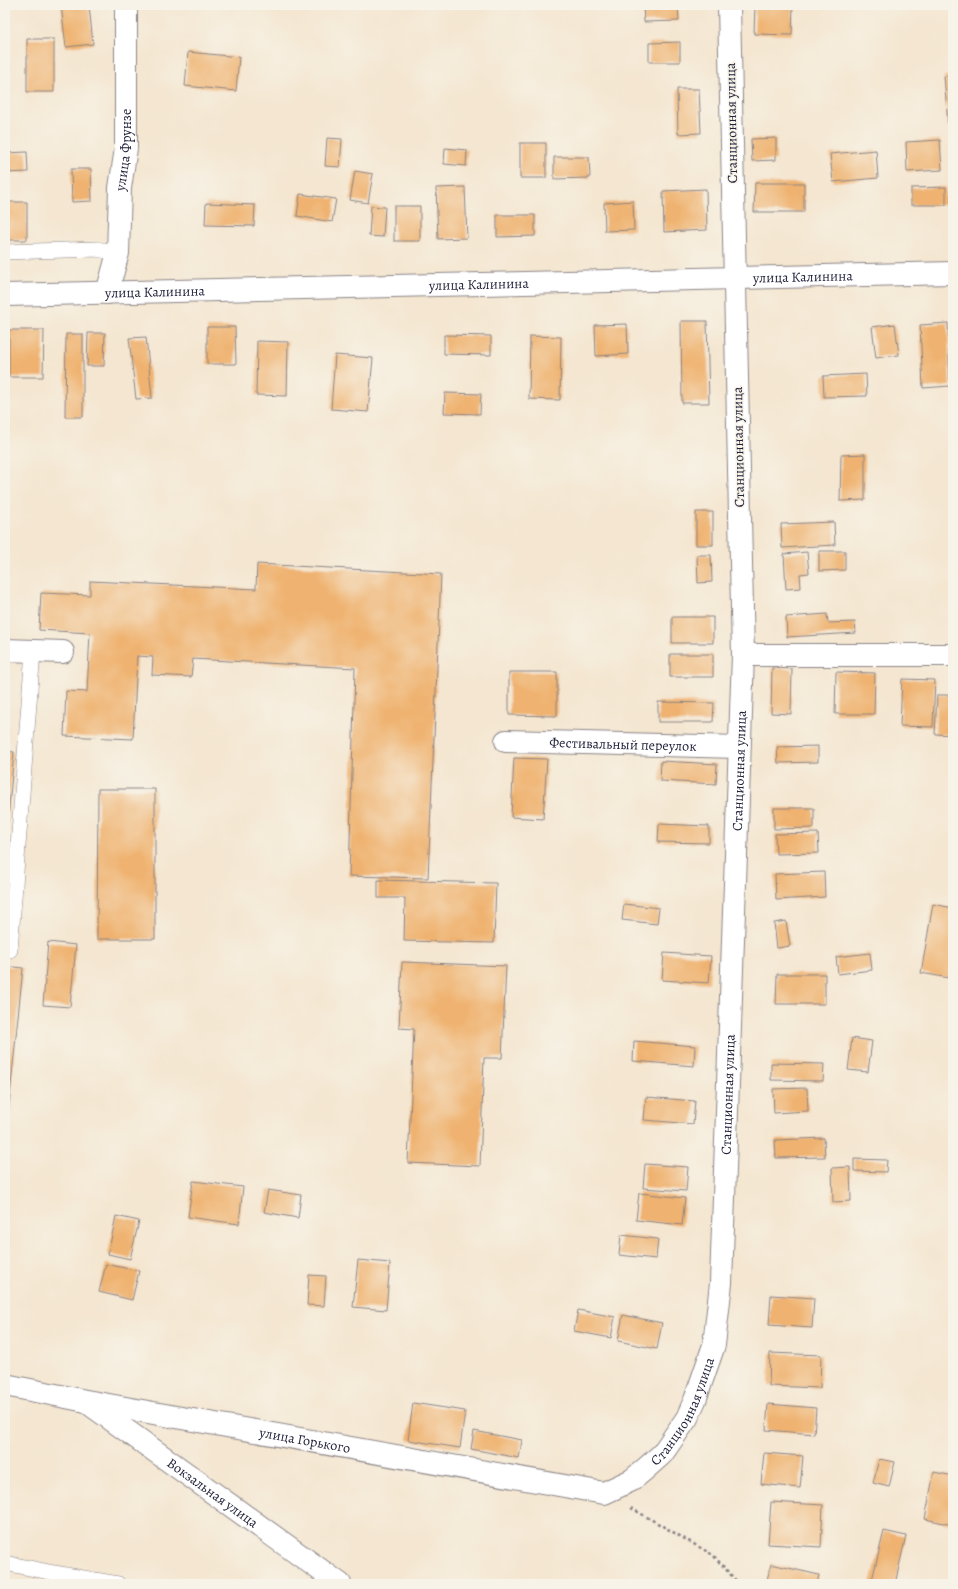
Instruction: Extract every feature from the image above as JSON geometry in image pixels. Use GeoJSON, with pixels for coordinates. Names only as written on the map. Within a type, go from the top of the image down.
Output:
{"type":"FeatureCollection","features":[{"type":"Feature","properties":{"kind":"street","name":"улица Фрунзе"},"geometry":{"type":"LineString","coordinates":[[107,293],[118,253],[120,188],[126,148],[126,5]]}},
{"type":"Feature","properties":{"kind":"street","name":"Станционная улица"},"geometry":{"type":"LineString","coordinates":[[604,1493],[619,1488],[638,1475],[662,1454],[687,1418],[695,1400],[714,1344],[721,1283],[742,655],[729,5]]}},
{"type":"Feature","properties":{"kind":"street","name":"улица Калинина"},"geometry":{"type":"LineString","coordinates":[[5,295],[953,273]]}},
{"type":"Feature","properties":{"kind":"street"},"geometry":{"type":"LineString","coordinates":[[5,650],[63,652]]}},
{"type":"Feature","properties":{"kind":"street"},"geometry":{"type":"LineString","coordinates":[[742,655],[953,655]]}},
{"type":"Feature","properties":{"kind":"street","name":"Фестивальный переулок"},"geometry":{"type":"LineString","coordinates":[[506,741],[739,747]]}},
{"type":"Feature","properties":{"kind":"street","name":"улица Горького"},"geometry":{"type":"LineString","coordinates":[[5,1385],[86,1401],[604,1493]]}},
{"type":"Feature","properties":{"kind":"street","name":"Вокзальная улица"},"geometry":{"type":"LineString","coordinates":[[86,1401],[340,1584]]}},
{"type":"Feature","properties":{"kind":"lane"},"geometry":{"type":"LineString","coordinates":[[5,252],[96,249],[118,253]]}},
{"type":"Feature","properties":{"kind":"lane"},"geometry":{"type":"LineString","coordinates":[[5,950],[10,950],[33,651]]}},
{"type":"Feature","properties":{"kind":"lane"},"geometry":{"type":"LineString","coordinates":[[5,1563],[118,1584]]}},
{"type":"Feature","properties":{"kind":"path"},"geometry":{"type":"LineString","coordinates":[[604,1493],[713,1556],[739,1584]]}},
{"type":"Feature","properties":{"kind":"building"},"geometry":{"type":"Polygon","coordinates":[[[61,5],[89,5],[93,44],[66,47],[61,5]]]}},
{"type":"Feature","properties":{"kind":"building"},"geometry":{"type":"Polygon","coordinates":[[[643,5],[678,5],[679,21],[644,22],[643,5]]]}},
{"type":"Feature","properties":{"kind":"building"},"geometry":{"type":"Polygon","coordinates":[[[755,5],[793,5],[792,35],[754,34],[755,5]]]}},
{"type":"Feature","properties":{"kind":"building"},"geometry":{"type":"Polygon","coordinates":[[[27,39],[54,39],[54,92],[27,92],[27,39]]]}},
{"type":"Feature","properties":{"kind":"building"},"geometry":{"type":"Polygon","coordinates":[[[680,42],[680,62],[649,62],[649,43],[680,42]]]}},
{"type":"Feature","properties":{"kind":"building"},"geometry":{"type":"Polygon","coordinates":[[[188,52],[239,57],[236,91],[185,86],[188,52]]]}},
{"type":"Feature","properties":{"kind":"building"},"geometry":{"type":"Polygon","coordinates":[[[953,75],[953,125],[948,125],[944,76],[953,75]]]}},
{"type":"Feature","properties":{"kind":"building"},"geometry":{"type":"Polygon","coordinates":[[[677,89],[699,89],[701,133],[678,134],[677,89]]]}},
{"type":"Feature","properties":{"kind":"building"},"geometry":{"type":"Polygon","coordinates":[[[327,138],[342,139],[340,167],[325,166],[327,138]]]}},
{"type":"Feature","properties":{"kind":"building"},"geometry":{"type":"Polygon","coordinates":[[[776,138],[776,160],[752,161],[751,139],[776,138]]]}},
{"type":"Feature","properties":{"kind":"building"},"geometry":{"type":"Polygon","coordinates":[[[940,140],[942,170],[907,172],[906,142],[940,140]]]}},
{"type":"Feature","properties":{"kind":"building"},"geometry":{"type":"Polygon","coordinates":[[[520,143],[546,143],[546,178],[520,178],[520,143]]]}},
{"type":"Feature","properties":{"kind":"building"},"geometry":{"type":"Polygon","coordinates":[[[445,148],[467,150],[466,166],[444,164],[445,148]]]}},
{"type":"Feature","properties":{"kind":"building"},"geometry":{"type":"Polygon","coordinates":[[[876,150],[878,178],[833,182],[830,154],[876,150]]]}},
{"type":"Feature","properties":{"kind":"building"},"geometry":{"type":"Polygon","coordinates":[[[27,152],[28,172],[5,173],[5,153],[27,152]]]}},
{"type":"Feature","properties":{"kind":"building"},"geometry":{"type":"Polygon","coordinates":[[[554,157],[589,157],[590,178],[554,179],[554,157]]]}},
{"type":"Feature","properties":{"kind":"building"},"geometry":{"type":"Polygon","coordinates":[[[71,169],[91,169],[92,201],[72,202],[71,169]]]}},
{"type":"Feature","properties":{"kind":"building"},"geometry":{"type":"Polygon","coordinates":[[[355,171],[373,174],[368,203],[350,200],[355,171]]]}},
{"type":"Feature","properties":{"kind":"building"},"geometry":{"type":"Polygon","coordinates":[[[755,183],[804,183],[804,212],[754,212],[755,183]]]}},
{"type":"Feature","properties":{"kind":"building"},"geometry":{"type":"Polygon","coordinates":[[[465,187],[467,238],[438,239],[436,188],[465,187]]]}},
{"type":"Feature","properties":{"kind":"building"},"geometry":{"type":"Polygon","coordinates":[[[946,187],[946,205],[911,205],[911,188],[946,187]]]}},
{"type":"Feature","properties":{"kind":"building"},"geometry":{"type":"Polygon","coordinates":[[[706,189],[707,230],[664,232],[663,191],[706,189]]]}},
{"type":"Feature","properties":{"kind":"building"},"geometry":{"type":"Polygon","coordinates":[[[300,194],[336,199],[332,222],[297,216],[300,194]]]}},
{"type":"Feature","properties":{"kind":"building"},"geometry":{"type":"Polygon","coordinates":[[[633,201],[634,230],[605,231],[604,203],[633,201]]]}},
{"type":"Feature","properties":{"kind":"building"},"geometry":{"type":"Polygon","coordinates":[[[5,202],[27,202],[27,240],[5,240],[5,202]]]}},
{"type":"Feature","properties":{"kind":"building"},"geometry":{"type":"Polygon","coordinates":[[[206,203],[255,205],[254,226],[205,225],[206,203]]]}},
{"type":"Feature","properties":{"kind":"building"},"geometry":{"type":"Polygon","coordinates":[[[371,206],[385,207],[383,237],[369,236],[371,206]]]}},
{"type":"Feature","properties":{"kind":"building"},"geometry":{"type":"Polygon","coordinates":[[[394,206],[420,206],[420,241],[394,241],[394,206]]]}},
{"type":"Feature","properties":{"kind":"building"},"geometry":{"type":"Polygon","coordinates":[[[497,215],[535,215],[535,236],[497,237],[497,215]]]}},
{"type":"Feature","properties":{"kind":"building"},"geometry":{"type":"Polygon","coordinates":[[[681,321],[707,321],[709,403],[682,403],[681,321]]]}},
{"type":"Feature","properties":{"kind":"building"},"geometry":{"type":"Polygon","coordinates":[[[948,323],[950,386],[923,388],[920,325],[948,323]]]}},
{"type":"Feature","properties":{"kind":"building"},"geometry":{"type":"Polygon","coordinates":[[[627,324],[628,354],[596,356],[595,325],[627,324]]]}},
{"type":"Feature","properties":{"kind":"building"},"geometry":{"type":"Polygon","coordinates":[[[895,324],[899,355],[876,358],[872,327],[895,324]]]}},
{"type":"Feature","properties":{"kind":"building"},"geometry":{"type":"Polygon","coordinates":[[[207,327],[235,327],[236,364],[207,364],[207,327]]]}},
{"type":"Feature","properties":{"kind":"building"},"geometry":{"type":"Polygon","coordinates":[[[9,330],[44,330],[43,377],[9,377],[9,330]]]}},
{"type":"Feature","properties":{"kind":"building"},"geometry":{"type":"Polygon","coordinates":[[[88,333],[105,333],[104,366],[87,366],[88,333]]]}},
{"type":"Feature","properties":{"kind":"building"},"geometry":{"type":"Polygon","coordinates":[[[66,334],[83,334],[83,417],[65,417],[66,334]]]}},
{"type":"Feature","properties":{"kind":"building"},"geometry":{"type":"Polygon","coordinates":[[[444,335],[491,336],[491,355],[444,354],[444,335]]]}},
{"type":"Feature","properties":{"kind":"building"},"geometry":{"type":"Polygon","coordinates":[[[530,336],[561,337],[560,400],[529,399],[530,336]]]}},
{"type":"Feature","properties":{"kind":"building"},"geometry":{"type":"Polygon","coordinates":[[[146,337],[152,398],[136,399],[129,338],[146,337]]]}},
{"type":"Feature","properties":{"kind":"building"},"geometry":{"type":"Polygon","coordinates":[[[257,341],[288,342],[287,396],[256,395],[257,341]]]}},
{"type":"Feature","properties":{"kind":"building"},"geometry":{"type":"Polygon","coordinates":[[[335,355],[373,358],[368,412],[331,409],[335,355]]]}},
{"type":"Feature","properties":{"kind":"building"},"geometry":{"type":"Polygon","coordinates":[[[866,374],[867,396],[824,397],[823,376],[866,374]]]}},
{"type":"Feature","properties":{"kind":"building"},"geometry":{"type":"Polygon","coordinates":[[[445,393],[481,394],[480,414],[444,413],[445,393]]]}},
{"type":"Feature","properties":{"kind":"building"},"geometry":{"type":"Polygon","coordinates":[[[865,454],[865,500],[840,501],[841,455],[865,454]]]}},
{"type":"Feature","properties":{"kind":"building"},"geometry":{"type":"Polygon","coordinates":[[[696,512],[713,512],[713,545],[696,545],[696,512]]]}},
{"type":"Feature","properties":{"kind":"building"},"geometry":{"type":"Polygon","coordinates":[[[834,522],[835,545],[782,548],[781,524],[834,522]]]}},
{"type":"Feature","properties":{"kind":"building"},"geometry":{"type":"Polygon","coordinates":[[[819,551],[845,551],[845,570],[819,571],[819,551]]]}},
{"type":"Feature","properties":{"kind":"building"},"geometry":{"type":"Polygon","coordinates":[[[807,552],[809,573],[800,574],[801,588],[786,589],[784,554],[807,552]]]}},
{"type":"Feature","properties":{"kind":"building"},"geometry":{"type":"Polygon","coordinates":[[[697,555],[711,555],[712,582],[698,583],[697,555]]]}},
{"type":"Feature","properties":{"kind":"building"},"geometry":{"type":"Polygon","coordinates":[[[257,564],[441,574],[428,878],[349,876],[355,668],[193,659],[191,677],[152,675],[153,657],[137,656],[133,739],[64,736],[66,691],[87,692],[90,633],[39,630],[41,593],[90,595],[90,581],[256,589],[257,564]]]}},
{"type":"Feature","properties":{"kind":"building"},"geometry":{"type":"Polygon","coordinates":[[[827,614],[828,623],[855,622],[856,633],[787,637],[786,617],[827,614]]]}},
{"type":"Feature","properties":{"kind":"building"},"geometry":{"type":"Polygon","coordinates":[[[672,617],[713,617],[713,643],[672,643],[672,617]]]}},
{"type":"Feature","properties":{"kind":"building"},"geometry":{"type":"Polygon","coordinates":[[[670,654],[713,654],[713,677],[670,677],[670,654]]]}},
{"type":"Feature","properties":{"kind":"building"},"geometry":{"type":"Polygon","coordinates":[[[772,668],[792,669],[791,714],[771,713],[772,668]]]}},
{"type":"Feature","properties":{"kind":"building"},"geometry":{"type":"Polygon","coordinates":[[[509,672],[557,672],[557,716],[509,715],[509,672]]]}},
{"type":"Feature","properties":{"kind":"building"},"geometry":{"type":"Polygon","coordinates":[[[836,672],[875,673],[874,714],[835,714],[836,672]]]}},
{"type":"Feature","properties":{"kind":"building"},"geometry":{"type":"Polygon","coordinates":[[[902,679],[935,680],[933,727],[900,726],[902,679]]]}},
{"type":"Feature","properties":{"kind":"building"},"geometry":{"type":"Polygon","coordinates":[[[937,695],[953,695],[953,735],[935,734],[937,695]]]}},
{"type":"Feature","properties":{"kind":"building"},"geometry":{"type":"Polygon","coordinates":[[[658,702],[714,703],[713,722],[658,722],[658,702]]]}},
{"type":"Feature","properties":{"kind":"building"},"geometry":{"type":"Polygon","coordinates":[[[818,746],[818,762],[778,763],[777,747],[818,746]]]}},
{"type":"Feature","properties":{"kind":"building"},"geometry":{"type":"Polygon","coordinates":[[[5,751],[14,752],[6,840],[5,840],[5,751]]]}},
{"type":"Feature","properties":{"kind":"building"},"geometry":{"type":"Polygon","coordinates":[[[514,758],[547,759],[543,819],[511,817],[514,758]]]}},
{"type":"Feature","properties":{"kind":"building"},"geometry":{"type":"Polygon","coordinates":[[[661,761],[717,764],[716,784],[660,781],[661,761]]]}},
{"type":"Feature","properties":{"kind":"building"},"geometry":{"type":"Polygon","coordinates":[[[98,789],[155,789],[155,939],[97,939],[98,789]]]}},
{"type":"Feature","properties":{"kind":"building"},"geometry":{"type":"Polygon","coordinates":[[[774,808],[814,808],[814,828],[774,829],[774,808]]]}},
{"type":"Feature","properties":{"kind":"building"},"geometry":{"type":"Polygon","coordinates":[[[659,824],[709,826],[709,843],[658,842],[659,824]]]}},
{"type":"Feature","properties":{"kind":"building"},"geometry":{"type":"Polygon","coordinates":[[[818,833],[819,853],[776,854],[775,834],[818,833]]]}},
{"type":"Feature","properties":{"kind":"building"},"geometry":{"type":"Polygon","coordinates":[[[824,872],[825,897],[776,900],[775,874],[824,872]]]}},
{"type":"Feature","properties":{"kind":"building"},"geometry":{"type":"Polygon","coordinates":[[[378,880],[496,883],[494,943],[404,941],[405,898],[378,898],[378,880]]]}},
{"type":"Feature","properties":{"kind":"building"},"geometry":{"type":"Polygon","coordinates":[[[624,904],[659,908],[657,924],[622,920],[624,904]]]}},
{"type":"Feature","properties":{"kind":"building"},"geometry":{"type":"Polygon","coordinates":[[[933,904],[953,908],[953,951],[949,978],[921,973],[933,904]]]}},
{"type":"Feature","properties":{"kind":"building"},"geometry":{"type":"Polygon","coordinates":[[[786,921],[790,946],[777,948],[774,923],[786,921]]]}},
{"type":"Feature","properties":{"kind":"building"},"geometry":{"type":"Polygon","coordinates":[[[48,942],[76,945],[70,1007],[43,1005],[48,942]]]}},
{"type":"Feature","properties":{"kind":"building"},"geometry":{"type":"Polygon","coordinates":[[[664,953],[711,956],[709,983],[662,980],[664,953]]]}},
{"type":"Feature","properties":{"kind":"building"},"geometry":{"type":"Polygon","coordinates":[[[870,953],[872,970],[838,974],[836,957],[870,953]]]}},
{"type":"Feature","properties":{"kind":"building"},"geometry":{"type":"Polygon","coordinates":[[[402,962],[506,966],[502,1058],[484,1058],[480,1166],[408,1163],[414,1029],[399,1028],[402,962]]]}},
{"type":"Feature","properties":{"kind":"building"},"geometry":{"type":"Polygon","coordinates":[[[5,966],[23,968],[6,1134],[5,1134],[5,966]]]}},
{"type":"Feature","properties":{"kind":"building"},"geometry":{"type":"Polygon","coordinates":[[[777,974],[825,974],[825,1004],[776,1004],[777,974]]]}},
{"type":"Feature","properties":{"kind":"building"},"geometry":{"type":"Polygon","coordinates":[[[852,1038],[872,1041],[868,1072],[848,1070],[852,1038]]]}},
{"type":"Feature","properties":{"kind":"building"},"geometry":{"type":"Polygon","coordinates":[[[634,1041],[695,1046],[694,1066],[633,1061],[634,1041]]]}},
{"type":"Feature","properties":{"kind":"building"},"geometry":{"type":"Polygon","coordinates":[[[771,1063],[824,1064],[823,1081],[771,1080],[771,1063]]]}},
{"type":"Feature","properties":{"kind":"building"},"geometry":{"type":"Polygon","coordinates":[[[807,1088],[808,1111],[774,1113],[773,1089],[807,1088]]]}},
{"type":"Feature","properties":{"kind":"building"},"geometry":{"type":"Polygon","coordinates":[[[646,1097],[695,1101],[693,1124],[644,1120],[646,1097]]]}},
{"type":"Feature","properties":{"kind":"building"},"geometry":{"type":"Polygon","coordinates":[[[824,1138],[825,1157],[776,1158],[775,1140],[824,1138]]]}},
{"type":"Feature","properties":{"kind":"building"},"geometry":{"type":"Polygon","coordinates":[[[854,1159],[887,1160],[886,1172],[854,1171],[854,1159]]]}},
{"type":"Feature","properties":{"kind":"building"},"geometry":{"type":"Polygon","coordinates":[[[645,1164],[688,1167],[686,1191],[643,1188],[645,1164]]]}},
{"type":"Feature","properties":{"kind":"building"},"geometry":{"type":"Polygon","coordinates":[[[850,1167],[851,1201],[833,1202],[832,1168],[850,1167]]]}},
{"type":"Feature","properties":{"kind":"building"},"geometry":{"type":"Polygon","coordinates":[[[193,1181],[243,1187],[239,1224],[188,1217],[193,1181]]]}},
{"type":"Feature","properties":{"kind":"building"},"geometry":{"type":"Polygon","coordinates":[[[268,1190],[301,1195],[298,1218],[264,1212],[268,1190]]]}},
{"type":"Feature","properties":{"kind":"building"},"geometry":{"type":"Polygon","coordinates":[[[639,1193],[685,1198],[682,1225],[636,1220],[639,1193]]]}},
{"type":"Feature","properties":{"kind":"building"},"geometry":{"type":"Polygon","coordinates":[[[116,1216],[139,1221],[130,1259],[108,1254],[116,1216]]]}},
{"type":"Feature","properties":{"kind":"building"},"geometry":{"type":"Polygon","coordinates":[[[621,1235],[658,1239],[656,1259],[619,1255],[621,1235]]]}},
{"type":"Feature","properties":{"kind":"building"},"geometry":{"type":"Polygon","coordinates":[[[358,1260],[390,1263],[386,1310],[353,1307],[358,1260]]]}},
{"type":"Feature","properties":{"kind":"building"},"geometry":{"type":"Polygon","coordinates":[[[106,1264],[139,1271],[132,1300],[99,1292],[106,1264]]]}},
{"type":"Feature","properties":{"kind":"building"},"geometry":{"type":"Polygon","coordinates":[[[309,1275],[326,1276],[324,1306],[307,1305],[309,1275]]]}},
{"type":"Feature","properties":{"kind":"building"},"geometry":{"type":"Polygon","coordinates":[[[771,1295],[814,1298],[812,1328],[769,1325],[771,1295]]]}},
{"type":"Feature","properties":{"kind":"building"},"geometry":{"type":"Polygon","coordinates":[[[578,1310],[615,1317],[611,1338],[574,1331],[578,1310]]]}},
{"type":"Feature","properties":{"kind":"building"},"geometry":{"type":"Polygon","coordinates":[[[623,1315],[662,1323],[657,1349],[618,1341],[623,1315]]]}},
{"type":"Feature","properties":{"kind":"building"},"geometry":{"type":"Polygon","coordinates":[[[770,1353],[821,1355],[820,1388],[769,1386],[770,1353]]]}},
{"type":"Feature","properties":{"kind":"building"},"geometry":{"type":"Polygon","coordinates":[[[413,1403],[465,1411],[460,1448],[408,1440],[413,1403]]]}},
{"type":"Feature","properties":{"kind":"building"},"geometry":{"type":"Polygon","coordinates":[[[768,1404],[816,1408],[814,1434],[766,1430],[768,1404]]]}},
{"type":"Feature","properties":{"kind":"building"},"geometry":{"type":"Polygon","coordinates":[[[474,1431],[522,1440],[519,1458],[471,1449],[474,1431]]]}},
{"type":"Feature","properties":{"kind":"building"},"geometry":{"type":"Polygon","coordinates":[[[764,1453],[803,1456],[800,1488],[761,1484],[764,1453]]]}},
{"type":"Feature","properties":{"kind":"building"},"geometry":{"type":"Polygon","coordinates":[[[879,1459],[895,1462],[889,1487],[873,1483],[879,1459]]]}},
{"type":"Feature","properties":{"kind":"building"},"geometry":{"type":"Polygon","coordinates":[[[934,1472],[953,1476],[953,1525],[925,1519],[934,1472]]]}},
{"type":"Feature","properties":{"kind":"building"},"geometry":{"type":"Polygon","coordinates":[[[771,1502],[823,1505],[821,1547],[768,1544],[771,1502]]]}},
{"type":"Feature","properties":{"kind":"building"},"geometry":{"type":"Polygon","coordinates":[[[884,1531],[906,1536],[895,1584],[871,1584],[884,1531]]]}},
{"type":"Feature","properties":{"kind":"building"},"geometry":{"type":"Polygon","coordinates":[[[771,1564],[819,1575],[817,1584],[766,1584],[771,1564]]]}}]}
